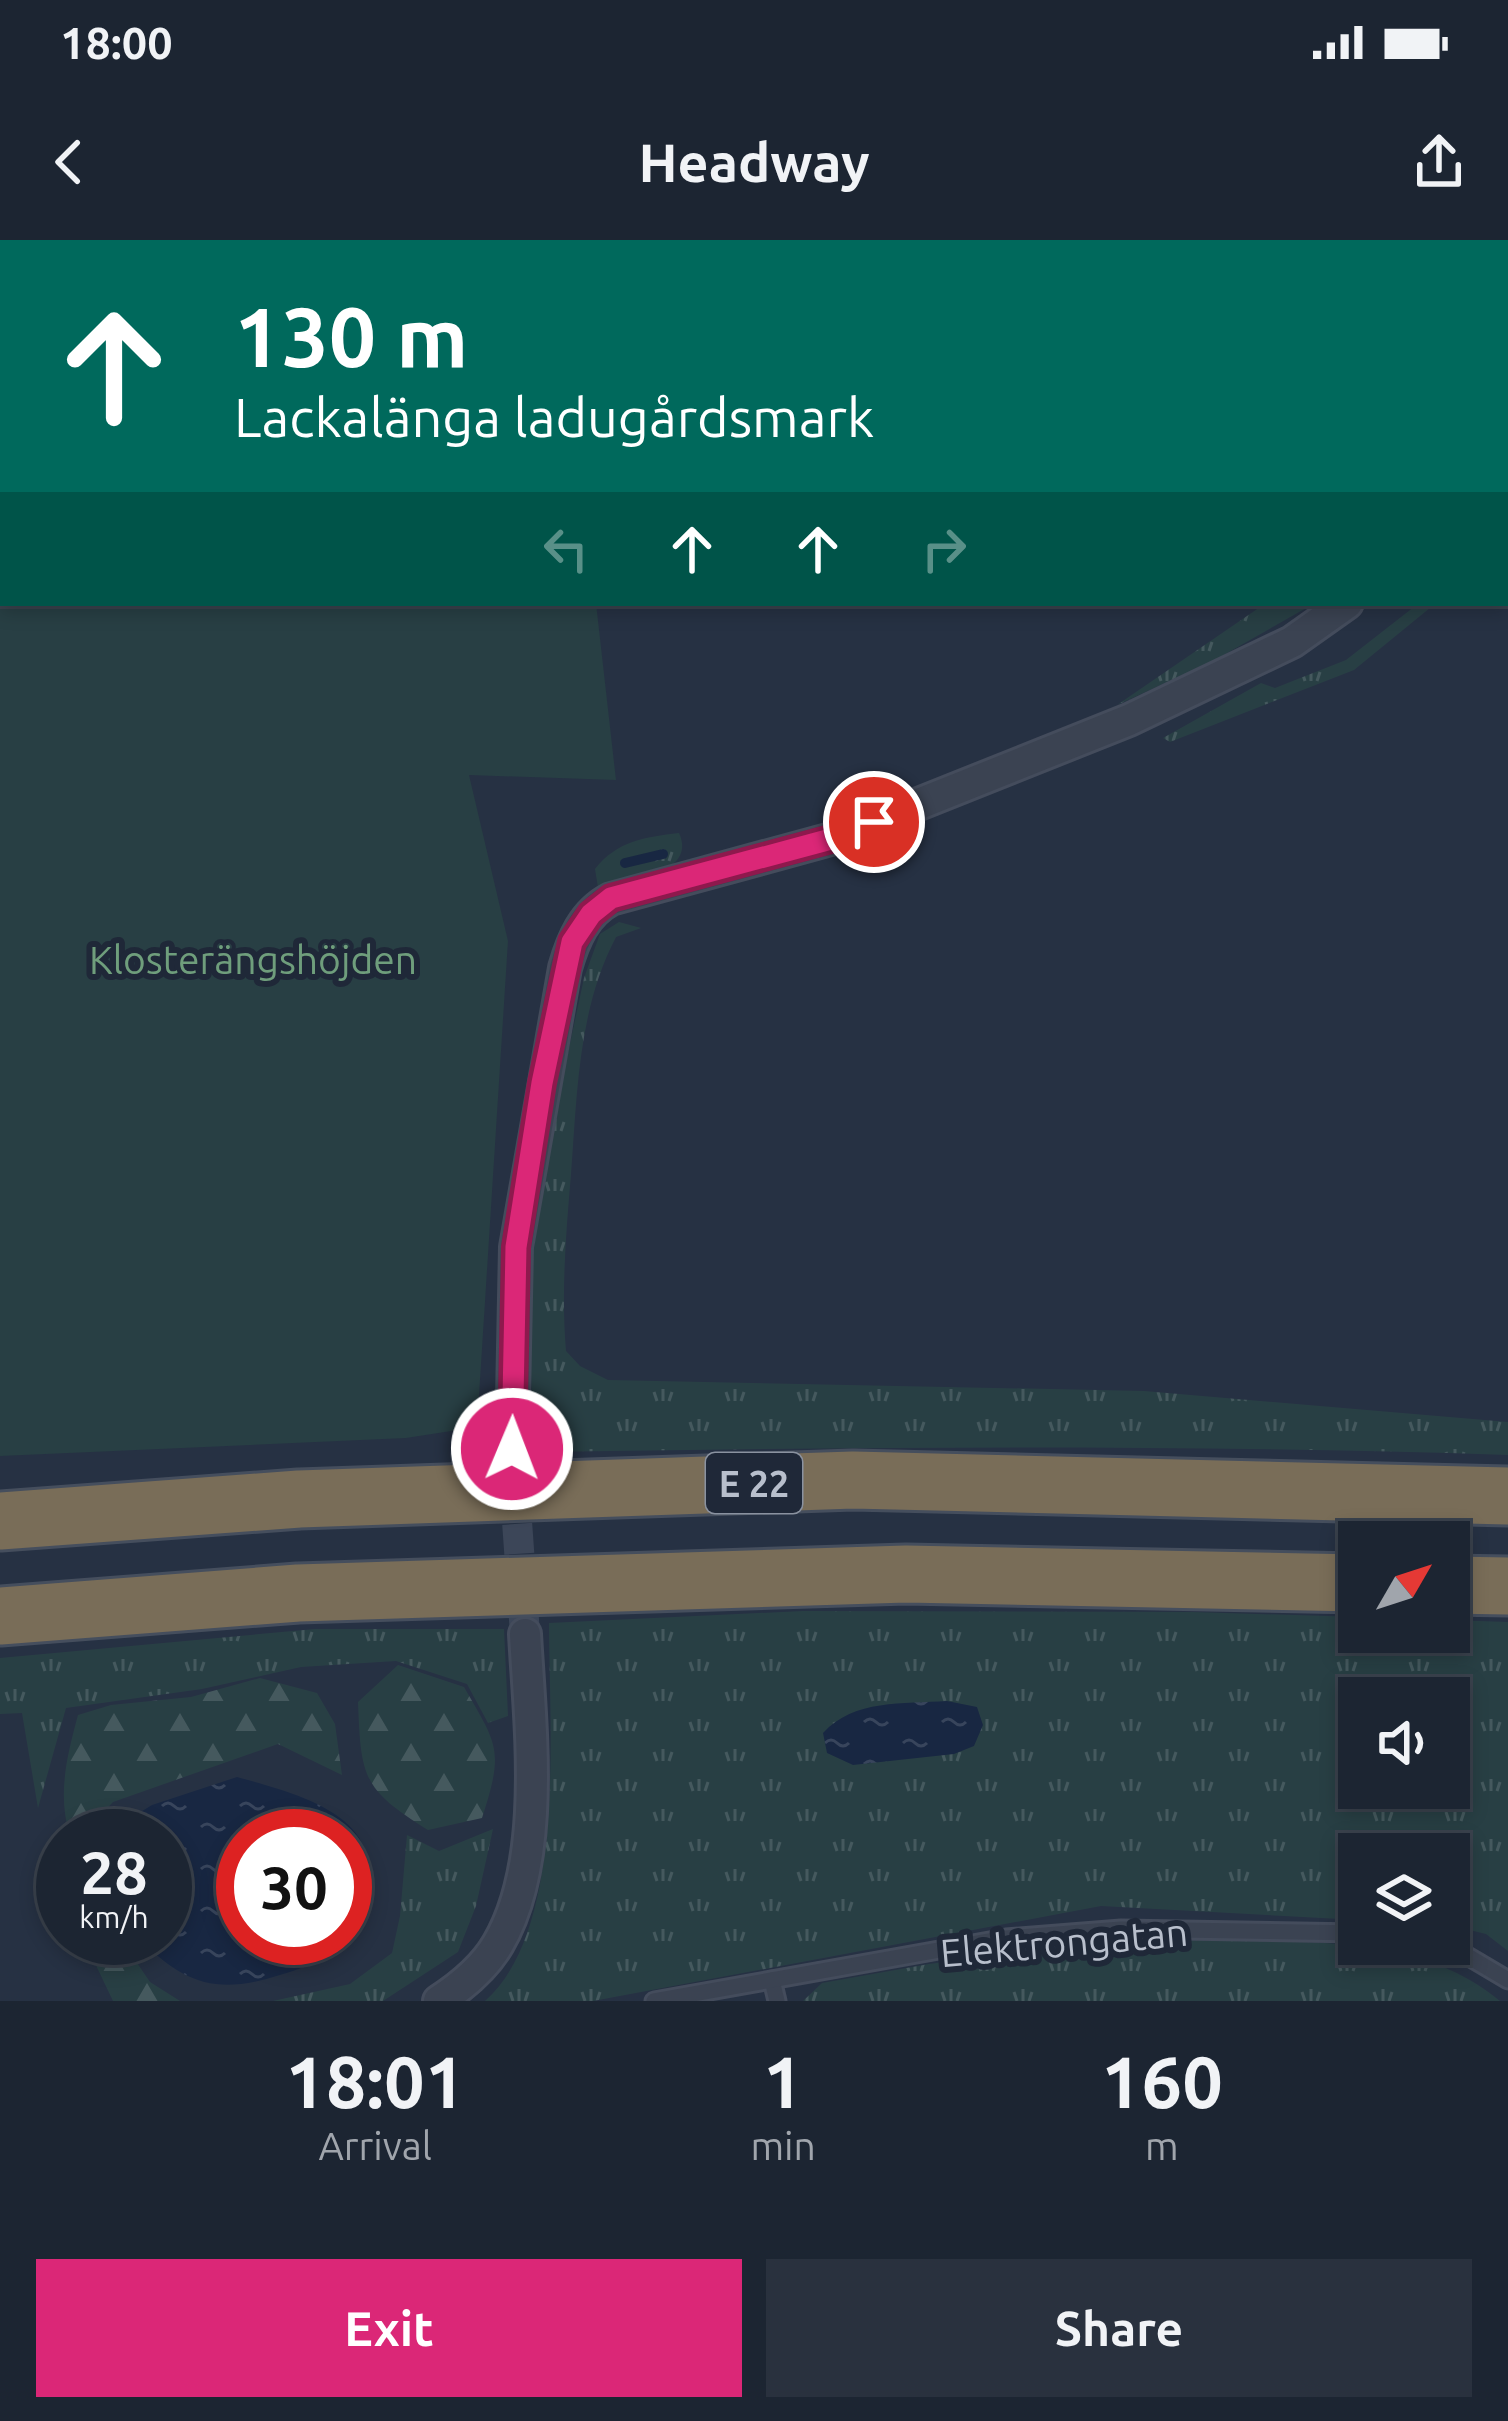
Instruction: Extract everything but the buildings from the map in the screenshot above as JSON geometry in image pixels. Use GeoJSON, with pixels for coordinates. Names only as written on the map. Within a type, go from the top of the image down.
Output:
{"type":"FeatureCollection","features":[{"type":"Feature","properties":{"kind":"highway","name":"E 22"},"geometry":{"type":"LineString","coordinates":[[0,1521],[299,1499],[854,1480],[1508,1496]]}},
{"type":"Feature","properties":{"kind":"highway"},"geometry":{"type":"LineString","coordinates":[[0,1616],[298,1593],[906,1574],[1338,1583]]}},
{"type":"Feature","properties":{"kind":"highway"},"geometry":{"type":"LineString","coordinates":[[1470,1585],[1508,1586]]}},
{"type":"Feature","properties":{"kind":"street"},"geometry":{"type":"LineString","coordinates":[[512,1449],[516,1247],[542,1083],[572,942],[591,914],[611,898],[831,839],[1129,720],[1292,643],[1343,606]]}},
{"type":"Feature","properties":{"kind":"street"},"geometry":{"type":"LineString","coordinates":[[439,2001],[478,1970],[497,1947],[519,1894],[530,1812],[525,1634]]}},
{"type":"Feature","properties":{"kind":"lane","name":"Elektrongatan"},"geometry":{"type":"LineString","coordinates":[[654,2001],[1006,1938],[1121,1929],[1338,1933]]}},
{"type":"Feature","properties":{"kind":"lane"},"geometry":{"type":"LineString","coordinates":[[1470,1957],[1508,1980]]}},
{"type":"Feature","properties":{"kind":"lane"},"geometry":{"type":"LineString","coordinates":[[772,1980],[776,2001]]}},
{"type":"Feature","properties":{"kind":"green space","name":"Klosterängshöjden"},"geometry":{"type":"Polygon","coordinates":[[[0,606],[596,606],[616,780],[469,775],[508,941],[477,1427],[406,1438],[0,1456],[0,606]]]}},
{"type":"Feature","properties":{"kind":"green space"},"geometry":{"type":"Polygon","coordinates":[[[1262,606],[1310,606],[1213,661],[1117,705],[1262,606]]]}},
{"type":"Feature","properties":{"kind":"green space"},"geometry":{"type":"Polygon","coordinates":[[[1415,606],[1432,606],[1354,670],[1170,742],[1163,738],[1261,683],[1275,688],[1346,660],[1415,606]]]}},
{"type":"Feature","properties":{"kind":"green space"},"geometry":{"type":"Polygon","coordinates":[[[679,833],[682,847],[669,867],[598,887],[595,869],[622,846],[679,833]]]}},
{"type":"Feature","properties":{"kind":"green space"},"geometry":{"type":"Polygon","coordinates":[[[619,922],[641,928],[616,937],[603,965],[587,1023],[578,1083],[564,1307],[566,1351],[580,1366],[608,1380],[1144,1391],[1508,1422],[1508,1455],[1021,1448],[534,1452],[528,1297],[545,1161],[584,978],[600,934],[619,922]]]}},
{"type":"Feature","properties":{"kind":"green space"},"geometry":{"type":"Polygon","coordinates":[[[803,1611],[1338,1616],[1338,1653],[1470,1653],[1470,1621],[1508,1622],[1508,1951],[1486,1934],[1470,1930],[1470,1833],[1338,1833],[1338,1919],[1101,1906],[593,2001],[485,2001],[511,1968],[530,1926],[548,1824],[549,1623],[803,1611]]]}},
{"type":"Feature","properties":{"kind":"green space"},"geometry":{"type":"Polygon","coordinates":[[[315,1629],[504,1629],[508,1716],[488,1723],[467,1684],[396,1661],[301,1667],[202,1689],[66,1708],[38,1808],[22,1713],[0,1714],[0,1658],[315,1629]]]}},
{"type":"Feature","properties":{"kind":"green space"},"geometry":{"type":"Polygon","coordinates":[[[398,1665],[464,1687],[484,1723],[495,1762],[482,1818],[428,1830],[390,1803],[369,1779],[358,1702],[398,1665]]]}},
{"type":"Feature","properties":{"kind":"green space"},"geometry":{"type":"Polygon","coordinates":[[[260,1678],[317,1693],[335,1724],[342,1775],[278,1744],[113,1802],[106,1809],[65,1809],[67,1760],[78,1715],[111,1705],[191,1697],[260,1678]]]}},
{"type":"Feature","properties":{"kind":"green space"},"geometry":{"type":"Polygon","coordinates":[[[493,1829],[476,1906],[458,1952],[383,2001],[273,2001],[350,1984],[392,1953],[407,1835],[439,1851],[493,1829]]]}},
{"type":"Feature","properties":{"kind":"green space"},"geometry":{"type":"Polygon","coordinates":[[[1194,1940],[1338,1944],[1338,1965],[1436,1965],[1500,2001],[803,2001],[822,1983],[1035,1950],[1194,1940]]]}},
{"type":"Feature","properties":{"kind":"green space"},"geometry":{"type":"Polygon","coordinates":[[[96,1965],[138,1965],[150,1982],[180,2001],[113,2001],[96,1965]]]}},
{"type":"Feature","properties":{"kind":"water"},"geometry":{"type":"Polygon","coordinates":[[[947,1701],[977,1707],[983,1725],[974,1746],[954,1754],[853,1765],[827,1753],[823,1733],[849,1714],[880,1705],[947,1701]]]}},
{"type":"Feature","properties":{"kind":"water"},"geometry":{"type":"Polygon","coordinates":[[[237,1777],[326,1809],[216,1809],[216,1965],[306,1965],[258,1981],[220,1984],[187,1976],[170,1965],[192,1965],[192,1809],[145,1809],[237,1777]]]}},
{"type":"Feature","properties":{"kind":"waterway"},"geometry":{"type":"LineString","coordinates":[[625,863],[663,854]]}},
{"type":"Feature","properties":{"kind":"tunnel"},"geometry":{"type":"LineString","coordinates":[[514,1479],[525,1634]]}},
{"type":"Feature","properties":{"kind":"route"},"geometry":{"type":"LineString","coordinates":[[512,1449],[516,1247],[542,1083],[572,942],[591,914],[611,898],[831,839],[874,822]]}}]}
